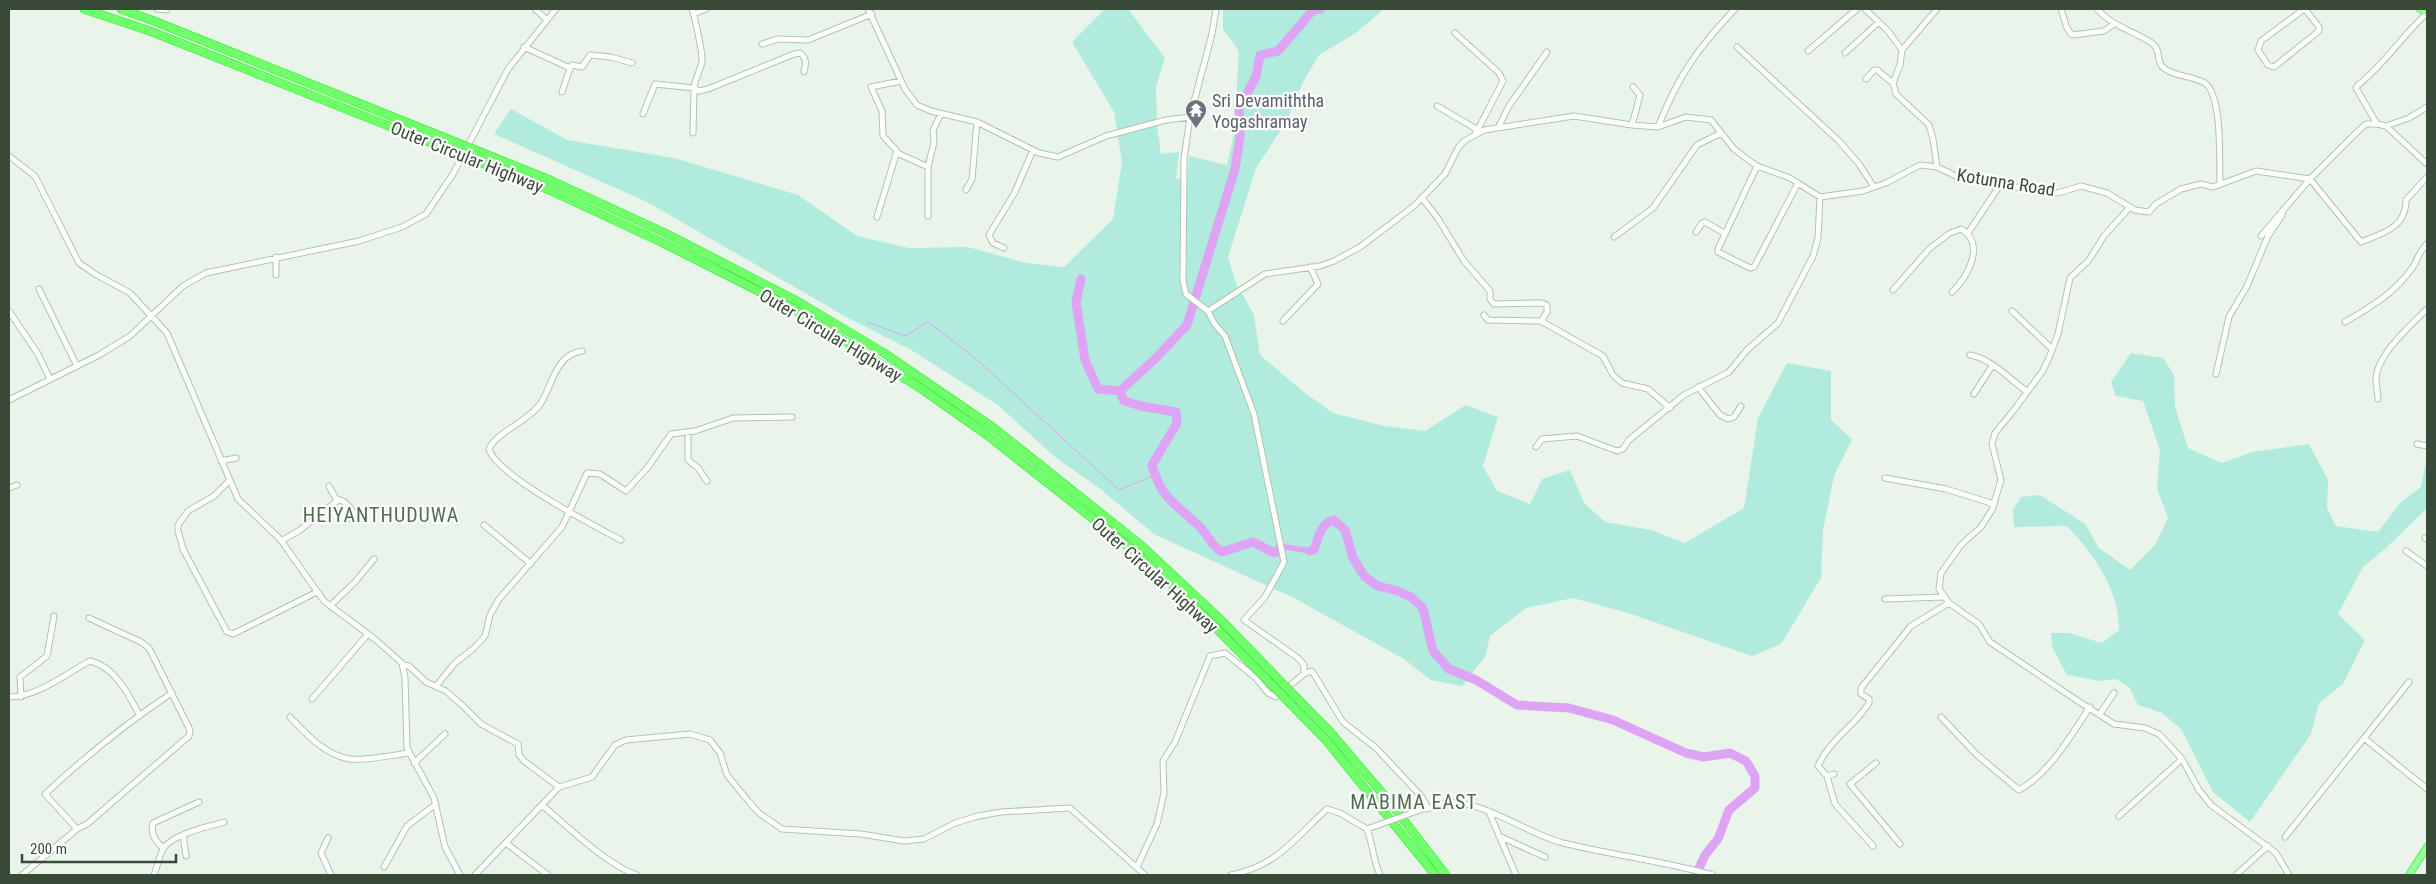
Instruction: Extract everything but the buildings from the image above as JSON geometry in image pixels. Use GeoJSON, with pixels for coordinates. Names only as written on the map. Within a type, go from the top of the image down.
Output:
{"type":"FeatureCollection","features":[{"type":"Feature","properties":{"kind":"highway","name":"Outer Circular Highway"},"geometry":{"type":"LineString","coordinates":[[84,9],[150,31],[547,189],[659,240],[800,313],[923,390],[987,435],[1162,575],[1325,739],[1435,875]]}},
{"type":"Feature","properties":{"kind":"highway","name":"Outer Circular Highway"},"geometry":{"type":"LineString","coordinates":[[121,9],[559,184],[691,246],[797,301],[884,352],[994,428],[1142,546],[1220,619],[1332,733],[1389,801],[1446,875]]}},
{"type":"Feature","properties":{"kind":"main road"},"geometry":{"type":"LineString","coordinates":[[2420,9],[2427,12]]}},
{"type":"Feature","properties":{"kind":"main road"},"geometry":{"type":"LineString","coordinates":[[2409,875],[2427,847]]}},
{"type":"Feature","properties":{"kind":"street"},"geometry":{"type":"LineString","coordinates":[[157,9],[167,10]]}},
{"type":"Feature","properties":{"kind":"street"},"geometry":{"type":"LineString","coordinates":[[535,9],[547,20]]}},
{"type":"Feature","properties":{"kind":"street"},"geometry":{"type":"LineString","coordinates":[[9,400],[77,366],[130,336],[183,286],[206,273],[359,241],[402,227],[426,214],[453,174],[508,69],[556,9]]}},
{"type":"Feature","properties":{"kind":"street"},"geometry":{"type":"LineString","coordinates":[[693,133],[694,88],[703,56],[693,12],[706,9]]}},
{"type":"Feature","properties":{"kind":"street"},"geometry":{"type":"LineString","coordinates":[[868,9],[902,81],[917,105],[941,114],[977,122],[1033,150],[1058,157],[1106,136],[1166,120],[1190,117]]}},
{"type":"Feature","properties":{"kind":"street"},"geometry":{"type":"LineString","coordinates":[[1216,9],[1212,34],[1190,117],[1183,178],[1183,281],[1186,294],[1205,310],[1228,341],[1239,377],[1254,414],[1284,562],[1264,597],[1246,615],[1244,620],[1298,658],[1304,665],[1304,674]]}},
{"type":"Feature","properties":{"kind":"street"},"geometry":{"type":"LineString","coordinates":[[1658,126],[1672,92],[1686,68],[1705,40],[1735,9]]}},
{"type":"Feature","properties":{"kind":"street"},"geometry":{"type":"LineString","coordinates":[[1808,51],[1857,9]]}},
{"type":"Feature","properties":{"kind":"street"},"geometry":{"type":"LineString","coordinates":[[1866,9],[1880,22],[1902,50]]}},
{"type":"Feature","properties":{"kind":"street"},"geometry":{"type":"LineString","coordinates":[[1937,9],[1902,50],[1900,65],[1893,83],[1896,94],[1929,125],[1937,167]]}},
{"type":"Feature","properties":{"kind":"street"},"geometry":{"type":"LineString","coordinates":[[2061,9],[2067,28],[2072,35],[2104,31],[2114,24]]}},
{"type":"Feature","properties":{"kind":"street"},"geometry":{"type":"LineString","coordinates":[[2097,9],[2114,24],[2154,44],[2157,48],[2160,64],[2166,70],[2204,83],[2210,88],[2220,137],[2220,184]]}},
{"type":"Feature","properties":{"kind":"street"},"geometry":{"type":"LineString","coordinates":[[2305,9],[2319,27],[2319,31],[2274,67],[2268,65],[2258,50],[2261,41],[2305,9]]}},
{"type":"Feature","properties":{"kind":"street"},"geometry":{"type":"LineString","coordinates":[[2376,124],[2356,88],[2374,72],[2402,38],[2427,12]]}},
{"type":"Feature","properties":{"kind":"street"},"geometry":{"type":"LineString","coordinates":[[762,44],[778,38],[808,40],[872,14]]}},
{"type":"Feature","properties":{"kind":"street"},"geometry":{"type":"LineString","coordinates":[[1845,53],[1880,22]]}},
{"type":"Feature","properties":{"kind":"street"},"geometry":{"type":"LineString","coordinates":[[1205,310],[1265,274],[1334,261],[1360,247],[1422,198],[1445,174],[1458,148],[1477,132],[1503,81],[1499,73],[1455,33]]}},
{"type":"Feature","properties":{"kind":"street"},"geometry":{"type":"LineString","coordinates":[[1737,46],[1839,140],[1859,164],[1874,188]]}},
{"type":"Feature","properties":{"kind":"street"},"geometry":{"type":"LineString","coordinates":[[524,47],[570,68]]}},
{"type":"Feature","properties":{"kind":"street"},"geometry":{"type":"LineString","coordinates":[[1499,126],[1509,106],[1547,52]]}},
{"type":"Feature","properties":{"kind":"street"},"geometry":{"type":"LineString","coordinates":[[643,114],[655,84],[694,88],[699,91],[800,53],[804,56],[806,63],[804,72]]}},
{"type":"Feature","properties":{"kind":"street"},"geometry":{"type":"LineString","coordinates":[[562,92],[572,65],[582,67],[590,56],[632,63]]}},
{"type":"Feature","properties":{"kind":"street"},"geometry":{"type":"LineString","coordinates":[[1866,79],[1874,70],[1893,83]]}},
{"type":"Feature","properties":{"kind":"street"},"geometry":{"type":"LineString","coordinates":[[877,217],[897,154],[895,147],[883,136],[882,111],[871,88],[878,84],[902,81]]}},
{"type":"Feature","properties":{"kind":"street"},"geometry":{"type":"LineString","coordinates":[[1632,125],[1640,95],[1633,87]]}},
{"type":"Feature","properties":{"kind":"street"},"geometry":{"type":"LineString","coordinates":[[1437,106],[1477,132],[1499,126],[1522,126],[1574,116],[1632,125],[1658,126],[1686,117],[1711,120],[1734,149],[1757,166],[1790,178],[1820,197],[1818,238],[1813,256],[1778,323],[1747,350],[1729,372],[1719,379],[1684,395],[1629,440],[1623,449],[1617,450],[1577,436],[1542,439],[1536,447]]}},
{"type":"Feature","properties":{"kind":"street"},"geometry":{"type":"LineString","coordinates":[[2262,236],[2310,179],[2366,124],[2386,126],[2409,118],[2427,107]]}},
{"type":"Feature","properties":{"kind":"street"},"geometry":{"type":"LineString","coordinates":[[928,216],[928,167],[934,142],[933,130],[941,114]]}},
{"type":"Feature","properties":{"kind":"street"},"geometry":{"type":"LineString","coordinates":[[966,190],[972,179],[977,122]]}},
{"type":"Feature","properties":{"kind":"street"},"geometry":{"type":"LineString","coordinates":[[2386,126],[2427,164]]}},
{"type":"Feature","properties":{"kind":"street"},"geometry":{"type":"LineString","coordinates":[[1614,237],[1653,208],[1697,145],[1721,133]]}},
{"type":"Feature","properties":{"kind":"street"},"geometry":{"type":"LineString","coordinates":[[1004,248],[993,243],[989,235],[1015,192],[1033,150]]}},
{"type":"Feature","properties":{"kind":"street"},"geometry":{"type":"LineString","coordinates":[[897,154],[916,164],[928,167]]}},
{"type":"Feature","properties":{"kind":"street"},"geometry":{"type":"LineString","coordinates":[[9,156],[35,176],[80,263],[95,274],[130,292],[152,315],[172,343],[229,481],[244,506],[281,541],[317,592],[330,606],[368,634],[404,665],[409,666],[426,682],[436,686],[464,706],[480,724],[518,744],[519,755],[524,761],[559,787]]}},
{"type":"Feature","properties":{"kind":"street"},"geometry":{"type":"LineString","coordinates":[[1757,166],[1724,233],[1718,252],[1750,268],[1754,267],[1798,183]]}},
{"type":"Feature","properties":{"kind":"street","name":"Kotunna Road"},"geometry":{"type":"LineString","coordinates":[[1820,197],[1874,188],[1920,166],[1937,167],[1958,177],[2058,193],[2081,186],[2107,193],[2142,212],[2149,212],[2156,204],[2181,189],[2201,184],[2213,187],[2256,171],[2310,179]]}},
{"type":"Feature","properties":{"kind":"street"},"geometry":{"type":"LineString","coordinates":[[2310,179],[2361,242],[2394,228],[2406,212],[2406,200],[2427,177]]}},
{"type":"Feature","properties":{"kind":"street"},"geometry":{"type":"LineString","coordinates":[[1968,233],[2000,185]]}},
{"type":"Feature","properties":{"kind":"street"},"geometry":{"type":"LineString","coordinates":[[1422,198],[1437,217],[1464,261],[1490,291],[1490,299],[1494,304],[1542,303],[1547,305],[1547,312],[1541,321]]}},
{"type":"Feature","properties":{"kind":"street"},"geometry":{"type":"LineString","coordinates":[[2130,207],[2104,236],[2089,260],[2070,278],[2058,334],[2042,372],[1995,433],[1992,444],[2002,480],[1994,504],[1981,527],[1961,545],[1941,573],[1939,589],[1949,603],[1979,624],[1990,642],[2119,726],[2152,730],[2168,743],[2182,759],[2199,790],[2211,805],[2276,853],[2289,875]]}},
{"type":"Feature","properties":{"kind":"street"},"geometry":{"type":"LineString","coordinates":[[2216,374],[2228,317],[2247,286],[2268,236],[2282,215],[2283,210]]}},
{"type":"Feature","properties":{"kind":"street"},"geometry":{"type":"LineString","coordinates":[[1696,232],[1702,223],[1705,222],[1724,233]]}},
{"type":"Feature","properties":{"kind":"street"},"geometry":{"type":"LineString","coordinates":[[1893,290],[1930,248],[1950,233],[1961,229],[1968,233],[1973,242],[1971,267],[1962,284],[1952,292]]}},
{"type":"Feature","properties":{"kind":"street"},"geometry":{"type":"LineString","coordinates":[[2345,322],[2388,295],[2414,266],[2420,251],[2427,244]]}},
{"type":"Feature","properties":{"kind":"street"},"geometry":{"type":"LineString","coordinates":[[276,257],[276,276]]}},
{"type":"Feature","properties":{"kind":"street"},"geometry":{"type":"LineString","coordinates":[[1283,321],[1318,284],[1310,267]]}},
{"type":"Feature","properties":{"kind":"street"},"geometry":{"type":"LineString","coordinates":[[39,289],[77,366]]}},
{"type":"Feature","properties":{"kind":"street"},"geometry":{"type":"LineString","coordinates":[[2378,399],[2376,379],[2384,360],[2410,325],[2427,309]]}},
{"type":"Feature","properties":{"kind":"street"},"geometry":{"type":"LineString","coordinates":[[9,311],[38,354],[50,379]]}},
{"type":"Feature","properties":{"kind":"street"},"geometry":{"type":"LineString","coordinates":[[2012,311],[2052,349]]}},
{"type":"Feature","properties":{"kind":"street"},"geometry":{"type":"LineString","coordinates":[[1484,315],[1488,320],[1541,321],[1603,356],[1613,375],[1622,383],[1648,389],[1670,408]]}},
{"type":"Feature","properties":{"kind":"street"},"geometry":{"type":"LineString","coordinates":[[582,351],[567,356],[556,371],[539,405],[515,427],[496,439],[489,449],[495,461],[569,512],[621,540]]}},
{"type":"Feature","properties":{"kind":"street"},"geometry":{"type":"LineString","coordinates":[[1970,355],[1979,356],[2026,392]]}},
{"type":"Feature","properties":{"kind":"street"},"geometry":{"type":"LineString","coordinates":[[1974,394],[1992,366]]}},
{"type":"Feature","properties":{"kind":"street"},"geometry":{"type":"LineString","coordinates":[[1698,387],[1720,415],[1728,419],[1734,417],[1741,406]]}},
{"type":"Feature","properties":{"kind":"street"},"geometry":{"type":"LineString","coordinates":[[436,686],[451,668],[485,636],[490,615],[499,599],[532,564],[562,527],[588,472],[600,474],[626,491],[648,467],[671,434],[688,432],[733,418],[792,417]]}},
{"type":"Feature","properties":{"kind":"street"},"geometry":{"type":"LineString","coordinates":[[688,432],[688,460],[698,468],[707,481]]}},
{"type":"Feature","properties":{"kind":"street"},"geometry":{"type":"LineString","coordinates":[[2417,444],[2427,446]]}},
{"type":"Feature","properties":{"kind":"street"},"geometry":{"type":"LineString","coordinates":[[222,461],[236,458]]}},
{"type":"Feature","properties":{"kind":"street"},"geometry":{"type":"LineString","coordinates":[[1885,478],[1946,489],[1994,504]]}},
{"type":"Feature","properties":{"kind":"street"},"geometry":{"type":"LineString","coordinates":[[229,481],[214,496],[188,511],[178,526],[182,549],[227,632],[233,634],[317,592]]}},
{"type":"Feature","properties":{"kind":"street"},"geometry":{"type":"LineString","coordinates":[[9,488],[17,485]]}},
{"type":"Feature","properties":{"kind":"street"},"geometry":{"type":"LineString","coordinates":[[329,486],[337,499]]}},
{"type":"Feature","properties":{"kind":"street"},"geometry":{"type":"LineString","coordinates":[[281,541],[324,512],[337,499]]}},
{"type":"Feature","properties":{"kind":"street"},"geometry":{"type":"LineString","coordinates":[[337,499],[344,500],[353,512],[355,515],[352,520]]}},
{"type":"Feature","properties":{"kind":"street"},"geometry":{"type":"LineString","coordinates":[[484,525],[532,564]]}},
{"type":"Feature","properties":{"kind":"street"},"geometry":{"type":"LineString","coordinates":[[2406,551],[2427,566]]}},
{"type":"Feature","properties":{"kind":"street"},"geometry":{"type":"LineString","coordinates":[[330,606],[355,582],[374,559]]}},
{"type":"Feature","properties":{"kind":"street"},"geometry":{"type":"LineString","coordinates":[[1885,599],[1943,597]]}},
{"type":"Feature","properties":{"kind":"street"},"geometry":{"type":"LineString","coordinates":[[1873,846],[1835,804],[1827,776],[1818,766],[1843,731],[1857,721],[1869,703],[1869,699],[1861,694],[1861,688],[1911,626],[1949,603]]}},
{"type":"Feature","properties":{"kind":"street"},"geometry":{"type":"LineString","coordinates":[[22,697],[20,678],[48,656],[54,616]]}},
{"type":"Feature","properties":{"kind":"street"},"geometry":{"type":"LineString","coordinates":[[22,875],[77,829],[87,824],[189,736],[190,730],[149,648],[141,642],[89,618]]}},
{"type":"Feature","properties":{"kind":"street"},"geometry":{"type":"LineString","coordinates":[[312,698],[368,634]]}},
{"type":"Feature","properties":{"kind":"street"},"geometry":{"type":"LineString","coordinates":[[1138,867],[1157,824],[1164,793],[1163,761],[1175,742],[1210,656],[1225,652],[1255,677],[1268,693],[1276,697],[1304,674],[1312,671],[1343,722],[1376,748],[1421,796],[1426,809]]}},
{"type":"Feature","properties":{"kind":"street"},"geometry":{"type":"LineString","coordinates":[[9,697],[22,697],[45,687],[90,661],[99,663],[126,689],[139,714]]}},
{"type":"Feature","properties":{"kind":"street"},"geometry":{"type":"LineString","coordinates":[[404,665],[409,753],[436,804],[445,847],[460,875]]}},
{"type":"Feature","properties":{"kind":"street"},"geometry":{"type":"LineString","coordinates":[[2285,837],[2409,682]]}},
{"type":"Feature","properties":{"kind":"street"},"geometry":{"type":"LineString","coordinates":[[77,829],[45,794],[90,753],[139,714],[172,693]]}},
{"type":"Feature","properties":{"kind":"street"},"geometry":{"type":"LineString","coordinates":[[2100,714],[2114,693]]}},
{"type":"Feature","properties":{"kind":"street"},"geometry":{"type":"LineString","coordinates":[[1942,717],[1972,751],[2019,790],[2026,786],[2052,760],[2090,707]]}},
{"type":"Feature","properties":{"kind":"street"},"geometry":{"type":"LineString","coordinates":[[290,717],[310,738],[332,752],[350,759],[409,753]]}},
{"type":"Feature","properties":{"kind":"street"},"geometry":{"type":"LineString","coordinates":[[414,763],[445,734]]}},
{"type":"Feature","properties":{"kind":"street"},"geometry":{"type":"LineString","coordinates":[[475,875],[559,787],[592,777],[615,745],[626,740],[690,734],[710,740],[720,753],[727,775],[759,813],[782,829],[860,834],[904,840],[924,839],[955,823],[978,816],[1001,812],[1070,808],[1145,875]]}},
{"type":"Feature","properties":{"kind":"street"},"geometry":{"type":"LineString","coordinates":[[2364,738],[2427,790]]}},
{"type":"Feature","properties":{"kind":"street"},"geometry":{"type":"LineString","coordinates":[[2119,816],[2182,759]]}},
{"type":"Feature","properties":{"kind":"street"},"geometry":{"type":"LineString","coordinates":[[1876,763],[1850,784],[1900,844]]}},
{"type":"Feature","properties":{"kind":"street"},"geometry":{"type":"LineString","coordinates":[[1827,776],[1834,774]]}},
{"type":"Feature","properties":{"kind":"street"},"geometry":{"type":"LineString","coordinates":[[164,848],[155,840],[152,830],[153,823],[198,802]]}},
{"type":"Feature","properties":{"kind":"street"},"geometry":{"type":"LineString","coordinates":[[1367,829],[1449,803],[1476,806],[1510,823],[1562,843],[1692,869],[1713,875]]}},
{"type":"Feature","properties":{"kind":"street"},"geometry":{"type":"LineString","coordinates":[[384,867],[407,826],[436,804]]}},
{"type":"Feature","properties":{"kind":"street"},"geometry":{"type":"LineString","coordinates":[[542,805],[627,872],[637,875]]}},
{"type":"Feature","properties":{"kind":"street"},"geometry":{"type":"LineString","coordinates":[[1231,875],[1247,872],[1264,864],[1292,845],[1327,809],[1340,813],[1367,829],[1373,845],[1373,859],[1380,875]]}},
{"type":"Feature","properties":{"kind":"street"},"geometry":{"type":"LineString","coordinates":[[1489,811],[1516,875]]}},
{"type":"Feature","properties":{"kind":"street"},"geometry":{"type":"LineString","coordinates":[[154,875],[164,848],[183,835],[224,822]]}},
{"type":"Feature","properties":{"kind":"street"},"geometry":{"type":"LineString","coordinates":[[183,835],[186,856]]}},
{"type":"Feature","properties":{"kind":"street"},"geometry":{"type":"LineString","coordinates":[[1498,836],[1546,857]]}},
{"type":"Feature","properties":{"kind":"street"},"geometry":{"type":"LineString","coordinates":[[328,838],[321,853],[331,875]]}},
{"type":"Feature","properties":{"kind":"street"},"geometry":{"type":"LineString","coordinates":[[506,843],[548,875]]}},
{"type":"Feature","properties":{"kind":"street"},"geometry":{"type":"LineString","coordinates":[[2236,875],[2268,846]]}},
{"type":"Feature","properties":{"kind":"shaded area"},"geometry":{"type":"Polygon","coordinates":[[[1105,9],[1128,9],[1165,58],[1156,87],[1157,125],[1161,154],[1179,152],[1176,179],[1187,178],[1189,156],[1227,165],[1234,134],[1239,51],[1223,29],[1223,9],[1384,9],[1356,33],[1319,55],[1303,82],[1286,122],[1256,168],[1228,257],[1236,283],[1254,315],[1260,355],[1305,393],[1333,413],[1384,426],[1425,431],[1466,405],[1498,417],[1483,466],[1497,491],[1530,504],[1542,479],[1570,470],[1584,503],[1605,522],[1651,530],[1685,543],[1744,508],[1758,418],[1787,363],[1831,371],[1831,420],[1852,439],[1834,476],[1823,530],[1821,578],[1781,644],[1752,656],[1628,613],[1573,598],[1526,608],[1490,636],[1485,657],[1462,686],[1431,680],[1404,659],[1294,598],[1154,534],[1099,488],[1055,457],[998,405],[911,350],[848,318],[647,202],[494,134],[511,109],[567,140],[674,158],[798,195],[857,236],[909,248],[968,247],[1026,263],[1064,267],[1113,219],[1122,162],[1114,112],[1072,42],[1105,9]]]}},
{"type":"Feature","properties":{"kind":"shaded area"},"geometry":{"type":"Polygon","coordinates":[[[2131,353],[2163,358],[2174,375],[2175,407],[2188,448],[2222,463],[2252,452],[2309,444],[2328,480],[2327,508],[2336,526],[2378,532],[2401,502],[2421,487],[2427,456],[2427,508],[2385,549],[2363,567],[2338,614],[2365,640],[2343,684],[2319,703],[2311,734],[2250,822],[2213,792],[2181,729],[2162,713],[2138,705],[2129,687],[2116,679],[2100,681],[2067,675],[2052,647],[2051,633],[2069,633],[2102,643],[2119,630],[2118,615],[2110,587],[2095,560],[2067,526],[2014,527],[2013,510],[2021,497],[2040,495],[2085,524],[2099,548],[2130,570],[2155,545],[2168,518],[2157,488],[2160,450],[2143,401],[2116,396],[2111,382],[2131,353]]]}},
{"type":"Feature","properties":{"kind":"waterway"},"geometry":{"type":"LineString","coordinates":[[1280,548],[1274,553],[1253,542],[1222,552],[1214,546],[1202,529],[1170,500],[1160,486],[1152,465],[1177,423],[1176,412],[1124,401],[1120,391],[1155,359],[1187,325],[1235,169],[1240,137],[1239,108],[1256,77],[1260,55],[1278,51],[1313,10],[1320,9]]}},
{"type":"Feature","properties":{"kind":"waterway"},"geometry":{"type":"LineString","coordinates":[[1081,279],[1076,302],[1085,360],[1098,389],[1120,391]]}},
{"type":"Feature","properties":{"kind":"waterway"},"geometry":{"type":"LineString","coordinates":[[867,322],[905,336],[928,322],[975,358],[1119,490],[1155,475]]}},
{"type":"Feature","properties":{"kind":"waterway"},"geometry":{"type":"LineString","coordinates":[[1310,551],[1314,550],[1318,536],[1326,524],[1334,520],[1345,530],[1353,558],[1365,577],[1378,586],[1398,591],[1411,597],[1423,608],[1433,651],[1449,669],[1476,680],[1517,705],[1569,708],[1613,720],[1686,753],[1704,757],[1730,753],[1746,761],[1755,776],[1755,788],[1729,810],[1718,839],[1705,855],[1696,875]]}},
{"type":"Feature","properties":{"kind":"waterway"},"geometry":{"type":"LineString","coordinates":[[1286,547],[1310,551]]}},
{"type":"Feature","properties":{"kind":"place","name":"Sri Devamiththa Yogashramay"},"geometry":{"type":"Point","coordinates":[1196,129]}},
{"type":"Feature","properties":{"kind":"district","name":"HEIYANTHUDUWA"},"geometry":{"type":"Point","coordinates":[381,515]}},
{"type":"Feature","properties":{"kind":"district","name":"MABIMA EAST"},"geometry":{"type":"Point","coordinates":[1414,802]}}]}
